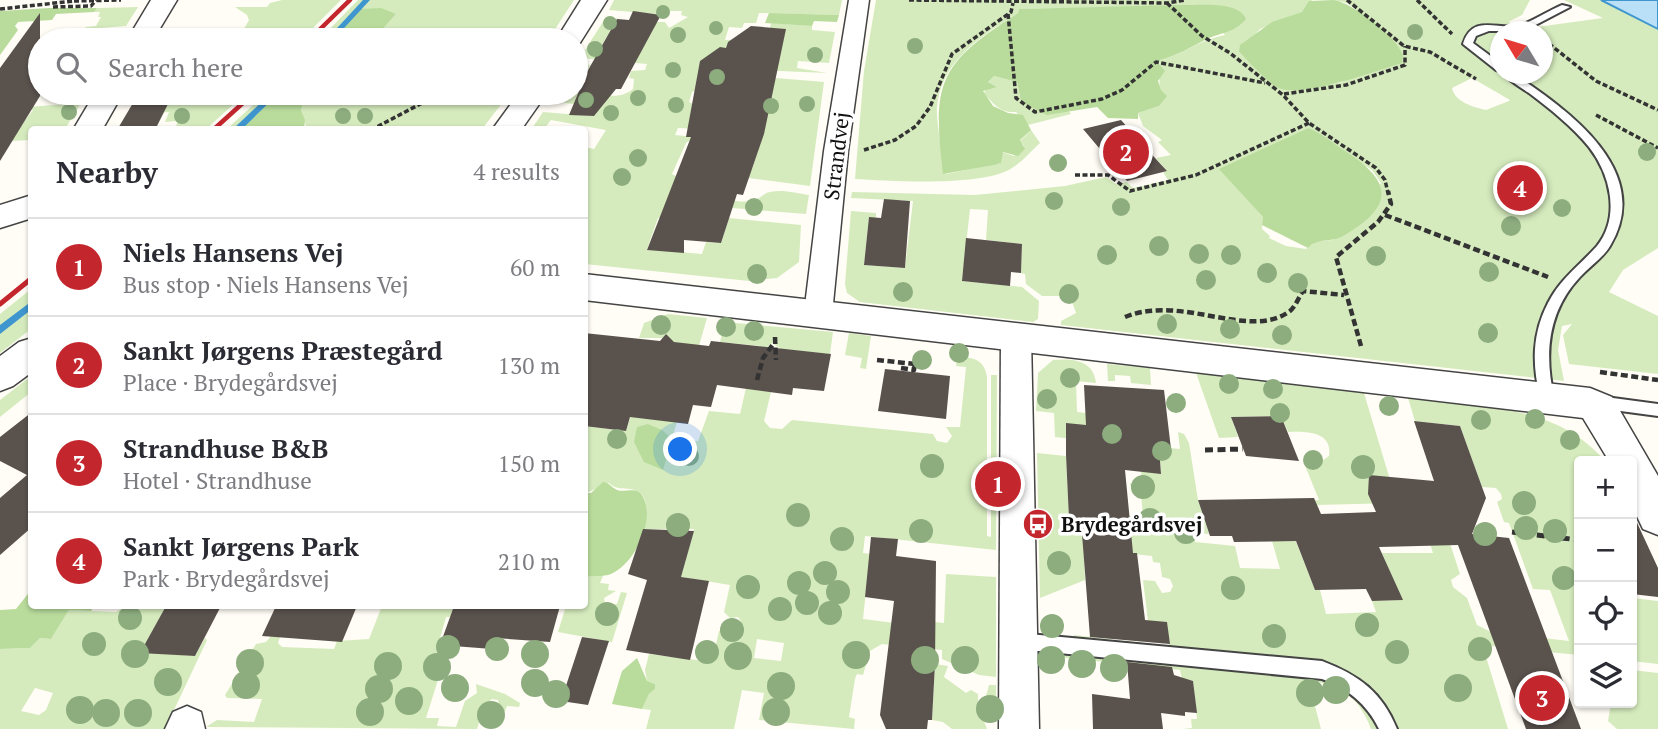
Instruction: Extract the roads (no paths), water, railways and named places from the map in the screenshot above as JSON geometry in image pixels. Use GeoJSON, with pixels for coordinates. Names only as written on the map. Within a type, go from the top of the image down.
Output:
{"type":"FeatureCollection","features":[{"type":"Feature","properties":{"kind":"street"},"geometry":{"type":"LineString","coordinates":[[147,28],[164,0]]}},
{"type":"Feature","properties":{"kind":"street"},"geometry":{"type":"LineString","coordinates":[[576,28],[594,0]]}},
{"type":"Feature","properties":{"kind":"street","name":"Strandvej"},"geometry":{"type":"LineString","coordinates":[[818,313],[836,151],[859,0]]}},
{"type":"Feature","properties":{"kind":"street"},"geometry":{"type":"LineString","coordinates":[[89,126],[102,105]]}},
{"type":"Feature","properties":{"kind":"street"},"geometry":{"type":"LineString","coordinates":[[509,126],[524,105]]}},
{"type":"Feature","properties":{"kind":"street"},"geometry":{"type":"LineString","coordinates":[[0,217],[28,207]]}},
{"type":"Feature","properties":{"kind":"street"},"geometry":{"type":"LineString","coordinates":[[588,287],[1590,403],[1599,408],[1626,456]]}},
{"type":"Feature","properties":{"kind":"street"},"geometry":{"type":"LineString","coordinates":[[1016,336],[1019,729]]}},
{"type":"Feature","properties":{"kind":"street"},"geometry":{"type":"LineString","coordinates":[[0,376],[28,355]]}},
{"type":"Feature","properties":{"kind":"street"},"geometry":{"type":"LineString","coordinates":[[1637,476],[1658,516]]}},
{"type":"Feature","properties":{"kind":"lane"},"geometry":{"type":"LineString","coordinates":[[1533,21],[1565,7]]}},
{"type":"Feature","properties":{"kind":"lane"},"geometry":{"type":"LineString","coordinates":[[1490,28],[1476,31],[1467,40],[1472,49],[1490,61]]}},
{"type":"Feature","properties":{"kind":"lane"},"geometry":{"type":"LineString","coordinates":[[1523,84],[1556,107],[1590,140],[1607,166],[1617,197],[1617,214],[1607,240],[1566,285],[1543,327],[1540,363],[1547,397]]}},
{"type":"Feature","properties":{"kind":"lane"},"geometry":{"type":"LineString","coordinates":[[1599,408],[1613,404],[1658,410]]}},
{"type":"Feature","properties":{"kind":"lane"},"geometry":{"type":"LineString","coordinates":[[1018,641],[1322,670],[1364,691],[1374,702],[1388,729]]}},
{"type":"Feature","properties":{"kind":"water"},"geometry":{"type":"Polygon","coordinates":[[[1601,0],[1658,0],[1658,29],[1601,0]]]}},
{"type":"Feature","properties":{"kind":"waterway"},"geometry":{"type":"LineString","coordinates":[[340,28],[367,0]]}},
{"type":"Feature","properties":{"kind":"waterway"},"geometry":{"type":"LineString","coordinates":[[240,126],[262,105]]}},
{"type":"Feature","properties":{"kind":"waterway"},"geometry":{"type":"LineString","coordinates":[[0,330],[28,307]]}},
{"type":"Feature","properties":{"kind":"railway"},"geometry":{"type":"LineString","coordinates":[[321,28],[350,0]]}},
{"type":"Feature","properties":{"kind":"railway"},"geometry":{"type":"LineString","coordinates":[[217,126],[241,105]]}},
{"type":"Feature","properties":{"kind":"railway"},"geometry":{"type":"LineString","coordinates":[[0,304],[28,281]]}},
{"type":"Feature","properties":{"kind":"place","name":"Sankt Jørgens Præstegård"},"geometry":{"type":"Point","coordinates":[1126,152]}},
{"type":"Feature","properties":{"kind":"place","name":"Sankt Jørgens Park"},"geometry":{"type":"Point","coordinates":[1520,188]}},
{"type":"Feature","properties":{"kind":"place","name":"Niels Hansens Vej"},"geometry":{"type":"Point","coordinates":[998,484]}},
{"type":"Feature","properties":{"kind":"place","name":"Brydegårdsvej"},"geometry":{"type":"Point","coordinates":[1038,524]}},
{"type":"Feature","properties":{"kind":"place","name":"Strandhuse B&B"},"geometry":{"type":"Point","coordinates":[1542,698]}}]}
